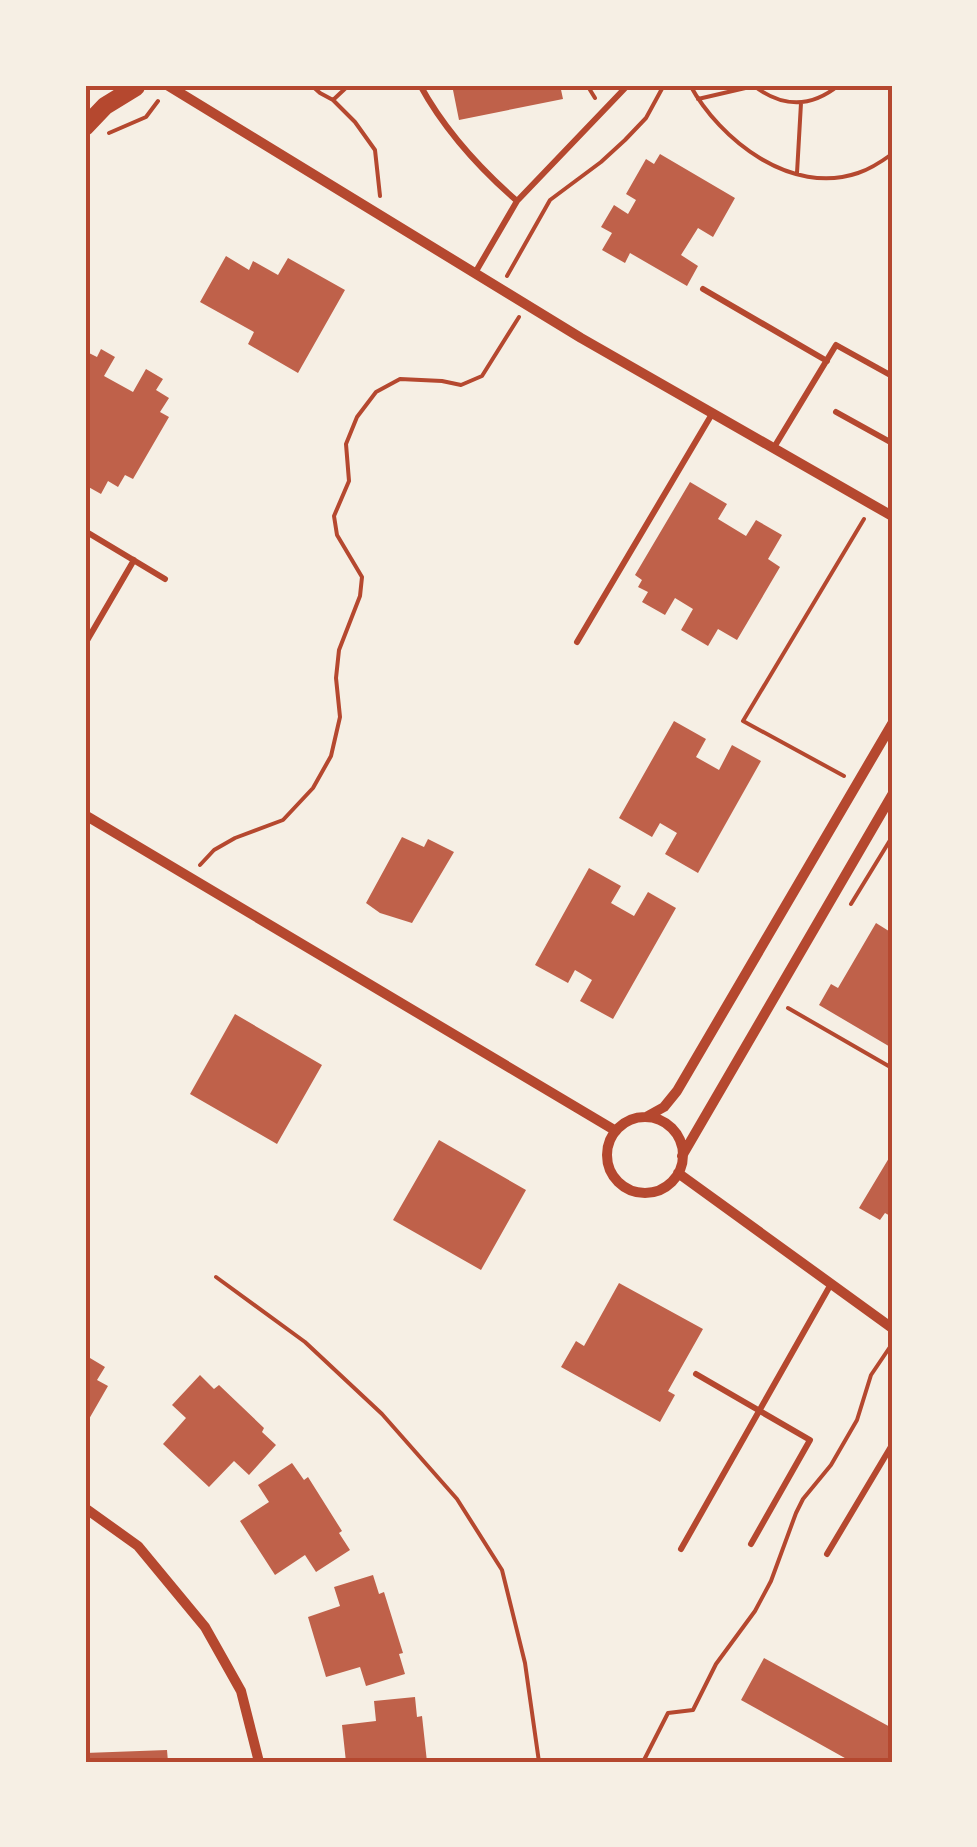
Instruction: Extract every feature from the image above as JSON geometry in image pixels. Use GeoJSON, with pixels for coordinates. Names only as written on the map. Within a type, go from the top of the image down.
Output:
{"type":"FeatureCollection","features":[{"type":"Feature","properties":{"kind":"street"},"geometry":{"type":"LineString","coordinates":[[108,85],[138,86]]}},
{"type":"Feature","properties":{"kind":"street"},"geometry":{"type":"LineString","coordinates":[[167,85],[526,304],[892,516]]}},
{"type":"Feature","properties":{"kind":"street"},"geometry":{"type":"LineString","coordinates":[[85,128],[105,106],[138,86]]}},
{"type":"Feature","properties":{"kind":"street"},"geometry":{"type":"LineString","coordinates":[[892,724],[677,1092],[664,1107],[646,1117],[629,1120],[616,1132],[608,1148],[608,1160],[622,1184],[632,1190],[650,1192],[666,1186],[678,1173],[682,1156],[892,795]]}},
{"type":"Feature","properties":{"kind":"street"},"geometry":{"type":"LineString","coordinates":[[85,814],[616,1132]]}},
{"type":"Feature","properties":{"kind":"street"},"geometry":{"type":"LineString","coordinates":[[646,1117],[673,1129],[680,1139],[682,1156]]}},
{"type":"Feature","properties":{"kind":"street"},"geometry":{"type":"LineString","coordinates":[[678,1173],[892,1328]]}},
{"type":"Feature","properties":{"kind":"street"},"geometry":{"type":"LineString","coordinates":[[85,1508],[138,1546],[205,1627],[240,1691],[259,1762]]}},
{"type":"Feature","properties":{"kind":"lane"},"geometry":{"type":"LineString","coordinates":[[420,85],[457,142],[517,201]]}},
{"type":"Feature","properties":{"kind":"lane"},"geometry":{"type":"LineString","coordinates":[[475,273],[517,201],[628,85]]}},
{"type":"Feature","properties":{"kind":"lane"},"geometry":{"type":"LineString","coordinates":[[704,289],[827,361]]}},
{"type":"Feature","properties":{"kind":"lane"},"geometry":{"type":"LineString","coordinates":[[773,449],[836,345],[892,376]]}},
{"type":"Feature","properties":{"kind":"lane"},"geometry":{"type":"LineString","coordinates":[[836,412],[892,443]]}},
{"type":"Feature","properties":{"kind":"lane"},"geometry":{"type":"LineString","coordinates":[[577,642],[712,414]]}},
{"type":"Feature","properties":{"kind":"lane"},"geometry":{"type":"LineString","coordinates":[[85,532],[165,580]]}},
{"type":"Feature","properties":{"kind":"lane"},"geometry":{"type":"LineString","coordinates":[[85,644],[134,560]]}},
{"type":"Feature","properties":{"kind":"lane"},"geometry":{"type":"LineString","coordinates":[[682,1549],[832,1284]]}},
{"type":"Feature","properties":{"kind":"lane"},"geometry":{"type":"LineString","coordinates":[[696,1374],[810,1440],[751,1544]]}},
{"type":"Feature","properties":{"kind":"lane"},"geometry":{"type":"LineString","coordinates":[[827,1554],[892,1445]]}},
{"type":"Feature","properties":{"kind":"path"},"geometry":{"type":"LineString","coordinates":[[103,136],[146,118],[167,85]]}},
{"type":"Feature","properties":{"kind":"path"},"geometry":{"type":"LineString","coordinates":[[310,85],[333,100],[375,150],[381,216]]}},
{"type":"Feature","properties":{"kind":"path"},"geometry":{"type":"LineString","coordinates":[[333,100],[349,85]]}},
{"type":"Feature","properties":{"kind":"path"},"geometry":{"type":"LineString","coordinates":[[500,288],[550,200],[625,140],[646,118],[664,85]]}},
{"type":"Feature","properties":{"kind":"path"},"geometry":{"type":"LineString","coordinates":[[690,85],[716,122],[774,166],[819,178],[856,174],[892,154]]}},
{"type":"Feature","properties":{"kind":"path"},"geometry":{"type":"LineString","coordinates":[[698,100],[754,86],[768,97],[801,103],[815,100],[839,85]]}},
{"type":"Feature","properties":{"kind":"path"},"geometry":{"type":"LineString","coordinates":[[798,174],[801,103]]}},
{"type":"Feature","properties":{"kind":"path"},"geometry":{"type":"LineString","coordinates":[[189,877],[214,850],[284,820],[313,788],[331,756],[340,717],[336,678],[339,650],[360,596],[362,577],[337,535],[334,516],[349,481],[346,444],[357,417],[376,392],[400,380],[442,380],[461,385],[482,376],[526,304]]}},
{"type":"Feature","properties":{"kind":"path"},"geometry":{"type":"LineString","coordinates":[[857,784],[743,722],[872,505]]}},
{"type":"Feature","properties":{"kind":"path"},"geometry":{"type":"LineString","coordinates":[[774,998],[892,1068]]}},
{"type":"Feature","properties":{"kind":"path"},"geometry":{"type":"LineString","coordinates":[[216,1277],[305,1342],[382,1414],[457,1498],[502,1570],[525,1663],[539,1762]]}},
{"type":"Feature","properties":{"kind":"path"},"geometry":{"type":"LineString","coordinates":[[643,1762],[668,1713],[694,1710],[716,1664],[755,1611],[781,1559],[796,1513],[857,1420],[871,1375],[892,1344]]}},
{"type":"Feature","properties":{"kind":"building"},"geometry":{"type":"Polygon","coordinates":[[[452,85],[560,85],[563,99],[459,120],[452,85]]]}},
{"type":"Feature","properties":{"kind":"building"},"geometry":{"type":"Polygon","coordinates":[[[660,154],[735,198],[713,237],[698,228],[681,255],[698,266],[687,286],[630,253],[625,263],[602,250],[612,233],[601,227],[614,205],[628,214],[636,200],[626,194],[646,159],[654,164],[660,154]]]}},
{"type":"Feature","properties":{"kind":"building"},"geometry":{"type":"Polygon","coordinates":[[[226,256],[249,270],[253,261],[278,275],[288,258],[345,290],[298,373],[248,344],[254,332],[200,302],[226,256]]]}},
{"type":"Feature","properties":{"kind":"building"},"geometry":{"type":"Polygon","coordinates":[[[101,349],[115,357],[104,376],[133,392],[146,369],[163,379],[156,390],[169,398],[160,412],[169,417],[133,479],[125,475],[118,487],[108,481],[101,494],[85,485],[85,472],[90,464],[85,461],[85,355],[87,352],[97,357],[101,349]]]}},
{"type":"Feature","properties":{"kind":"building"},"geometry":{"type":"Polygon","coordinates":[[[690,482],[727,504],[718,519],[746,536],[756,520],[782,535],[768,559],[780,567],[737,640],[718,629],[708,646],[681,630],[693,609],[675,598],[665,615],[642,602],[648,592],[638,587],[642,580],[635,575],[690,482]]]}},
{"type":"Feature","properties":{"kind":"building"},"geometry":{"type":"Polygon","coordinates":[[[674,721],[706,739],[696,757],[719,770],[732,745],[761,761],[698,873],[665,854],[677,833],[660,823],[652,837],[619,818],[674,721]]]}},
{"type":"Feature","properties":{"kind":"building"},"geometry":{"type":"Polygon","coordinates":[[[402,837],[424,847],[428,839],[454,852],[412,923],[380,913],[366,903],[402,837]]]}},
{"type":"Feature","properties":{"kind":"building"},"geometry":{"type":"Polygon","coordinates":[[[589,868],[621,886],[611,903],[634,916],[648,892],[676,908],[613,1019],[580,1001],[592,980],[575,970],[568,983],[535,965],[589,868]]]}},
{"type":"Feature","properties":{"kind":"building"},"geometry":{"type":"Polygon","coordinates":[[[876,923],[892,933],[892,1048],[819,1005],[831,984],[838,988],[876,923]]]}},
{"type":"Feature","properties":{"kind":"building"},"geometry":{"type":"Polygon","coordinates":[[[235,1014],[322,1065],[277,1144],[190,1094],[235,1014]]]}},
{"type":"Feature","properties":{"kind":"building"},"geometry":{"type":"Polygon","coordinates":[[[439,1140],[526,1190],[481,1270],[393,1220],[439,1140]]]}},
{"type":"Feature","properties":{"kind":"building"},"geometry":{"type":"Polygon","coordinates":[[[892,1153],[892,1217],[885,1213],[880,1220],[859,1208],[892,1153]]]}},
{"type":"Feature","properties":{"kind":"building"},"geometry":{"type":"Polygon","coordinates":[[[619,1283],[703,1329],[668,1391],[675,1395],[660,1422],[561,1367],[576,1341],[584,1346],[619,1283]]]}},
{"type":"Feature","properties":{"kind":"building"},"geometry":{"type":"Polygon","coordinates":[[[85,1355],[105,1367],[97,1380],[108,1386],[85,1426],[85,1355]]]}},
{"type":"Feature","properties":{"kind":"building"},"geometry":{"type":"Polygon","coordinates":[[[200,1375],[214,1389],[219,1385],[264,1428],[262,1432],[276,1445],[249,1475],[234,1461],[209,1487],[163,1444],[186,1418],[172,1405],[200,1375]]]}},
{"type":"Feature","properties":{"kind":"building"},"geometry":{"type":"Polygon","coordinates":[[[292,1463],[304,1480],[308,1477],[350,1550],[316,1572],[305,1555],[275,1575],[240,1521],[269,1502],[258,1485],[292,1463]]]}},
{"type":"Feature","properties":{"kind":"building"},"geometry":{"type":"Polygon","coordinates":[[[373,1575],[379,1594],[384,1592],[403,1653],[399,1654],[405,1674],[366,1686],[360,1667],[326,1677],[308,1617],[340,1606],[334,1587],[373,1575]]]}},
{"type":"Feature","properties":{"kind":"building"},"geometry":{"type":"Polygon","coordinates":[[[764,1658],[892,1728],[892,1762],[852,1762],[741,1700],[764,1658]]]}},
{"type":"Feature","properties":{"kind":"building"},"geometry":{"type":"Polygon","coordinates":[[[415,1697],[417,1717],[422,1716],[427,1762],[346,1762],[342,1725],[376,1721],[374,1701],[415,1697]]]}},
{"type":"Feature","properties":{"kind":"building"},"geometry":{"type":"Polygon","coordinates":[[[167,1750],[168,1762],[85,1762],[85,1753],[167,1750]]]}}]}
